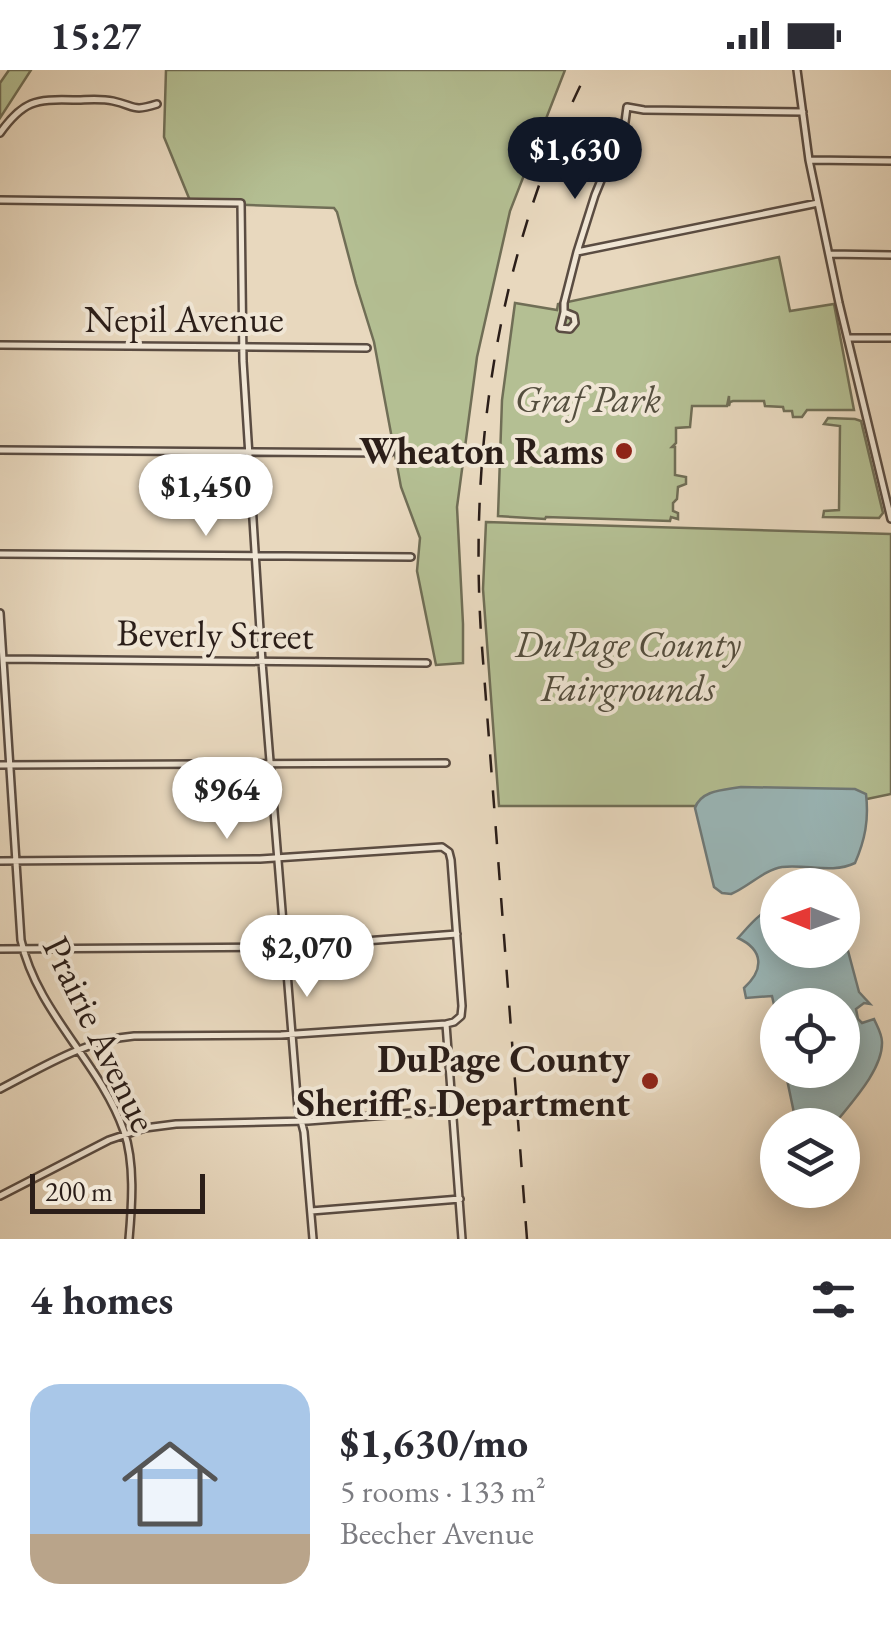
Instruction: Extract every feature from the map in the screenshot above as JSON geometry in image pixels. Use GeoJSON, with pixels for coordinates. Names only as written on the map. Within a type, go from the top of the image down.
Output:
{"type":"FeatureCollection","features":[{"type":"Feature","properties":{"kind":"street"},"geometry":{"type":"LineString","coordinates":[[797,70],[809,160],[828,254],[891,520]]}},
{"type":"Feature","properties":{"kind":"street"},"geometry":{"type":"LineString","coordinates":[[0,133],[14,114],[44,100],[108,100],[138,110],[158,104]]}},
{"type":"Feature","properties":{"kind":"street"},"geometry":{"type":"LineString","coordinates":[[564,312],[577,252],[627,107],[803,112]]}},
{"type":"Feature","properties":{"kind":"street"},"geometry":{"type":"LineString","coordinates":[[809,160],[891,161]]}},
{"type":"Feature","properties":{"kind":"street"},"geometry":{"type":"LineString","coordinates":[[0,200],[241,203],[242,346],[262,662],[298,1109],[313,1239]]}},
{"type":"Feature","properties":{"kind":"street"},"geometry":{"type":"LineString","coordinates":[[577,252],[818,202]]}},
{"type":"Feature","properties":{"kind":"street"},"geometry":{"type":"LineString","coordinates":[[828,254],[891,254]]}},
{"type":"Feature","properties":{"kind":"street"},"geometry":{"type":"LineString","coordinates":[[848,338],[891,338]]}},
{"type":"Feature","properties":{"kind":"street","name":"Nepil Avenue"},"geometry":{"type":"LineString","coordinates":[[0,345],[367,348]]}},
{"type":"Feature","properties":{"kind":"street"},"geometry":{"type":"LineString","coordinates":[[0,450],[390,453]]}},
{"type":"Feature","properties":{"kind":"street"},"geometry":{"type":"LineString","coordinates":[[0,554],[412,557]]}},
{"type":"Feature","properties":{"kind":"street","name":"Prairie Avenue"},"geometry":{"type":"LineString","coordinates":[[0,613],[23,949],[43,996],[112,1103],[125,1134],[131,1181],[129,1239]]}},
{"type":"Feature","properties":{"kind":"street","name":"Beverly Street"},"geometry":{"type":"LineString","coordinates":[[4,659],[426,663]]}},
{"type":"Feature","properties":{"kind":"street"},"geometry":{"type":"LineString","coordinates":[[0,765],[446,763]]}},
{"type":"Feature","properties":{"kind":"street"},"geometry":{"type":"LineString","coordinates":[[0,861],[277,858],[426,847],[446,849],[451,860],[461,1016],[446,1024],[292,1034],[127,1037],[78,1049],[0,1089]]}},
{"type":"Feature","properties":{"kind":"street"},"geometry":{"type":"LineString","coordinates":[[0,949],[285,946],[456,934]]}},
{"type":"Feature","properties":{"kind":"street"},"geometry":{"type":"LineString","coordinates":[[446,1024],[462,1239]]}},
{"type":"Feature","properties":{"kind":"street"},"geometry":{"type":"LineString","coordinates":[[0,1196],[125,1134],[146,1128],[302,1122],[453,1110]]}},
{"type":"Feature","properties":{"kind":"street"},"geometry":{"type":"LineString","coordinates":[[311,1210],[460,1200]]}},
{"type":"Feature","properties":{"kind":"green space"},"geometry":{"type":"Polygon","coordinates":[[[9,70],[31,70],[0,118],[0,83],[9,70]]]}},
{"type":"Feature","properties":{"kind":"green space"},"geometry":{"type":"Polygon","coordinates":[[[166,70],[565,70],[510,211],[477,357],[457,507],[463,663],[436,665],[417,571],[420,538],[401,487],[374,342],[337,212],[334,208],[191,203],[164,137],[166,70]]]}},
{"type":"Feature","properties":{"kind":"green space","name":"Graf Park"},"geometry":{"type":"Polygon","coordinates":[[[779,257],[790,311],[834,304],[854,410],[807,410],[802,417],[793,417],[792,411],[765,406],[764,401],[733,401],[729,406],[729,396],[727,406],[692,406],[690,427],[676,428],[676,443],[672,447],[675,475],[686,477],[686,484],[678,487],[673,503],[678,519],[498,516],[502,400],[515,303],[557,310],[558,304],[779,257]]]}},
{"type":"Feature","properties":{"kind":"green space"},"geometry":{"type":"Polygon","coordinates":[[[828,418],[861,421],[883,513],[879,518],[823,517],[824,511],[839,510],[840,426],[824,424],[828,418]]]}},
{"type":"Feature","properties":{"kind":"green space","name":"DuPage County Fairgrounds"},"geometry":{"type":"Polygon","coordinates":[[[486,522],[891,534],[891,794],[867,799],[704,806],[499,806],[483,589],[486,522]]]}},
{"type":"Feature","properties":{"kind":"water"},"geometry":{"type":"Polygon","coordinates":[[[855,789],[866,794],[865,830],[855,863],[837,868],[760,868],[760,876],[731,894],[722,893],[714,887],[695,808],[702,798],[721,790],[855,789]]]}},
{"type":"Feature","properties":{"kind":"water"},"geometry":{"type":"Polygon","coordinates":[[[760,915],[760,968],[853,968],[858,988],[760,988],[760,997],[746,998],[744,988],[755,974],[758,961],[753,948],[738,938],[760,915]]]}},
{"type":"Feature","properties":{"kind":"water"},"geometry":{"type":"Polygon","coordinates":[[[874,1019],[881,1036],[881,1052],[872,1074],[847,1108],[793,1108],[789,1088],[860,1088],[860,1021],[874,1019]]]}},
{"type":"Feature","properties":{"kind":"railway"},"geometry":{"type":"LineString","coordinates":[[527,1239],[481,634],[480,489],[486,416],[512,274],[532,205],[588,70]]}},
{"type":"Feature","properties":{"kind":"place","name":"Wheaton Rams"},"geometry":{"type":"Point","coordinates":[624,451]}},
{"type":"Feature","properties":{"kind":"place","name":"DuPage County Sheriff's Department"},"geometry":{"type":"Point","coordinates":[650,1081]}}]}
